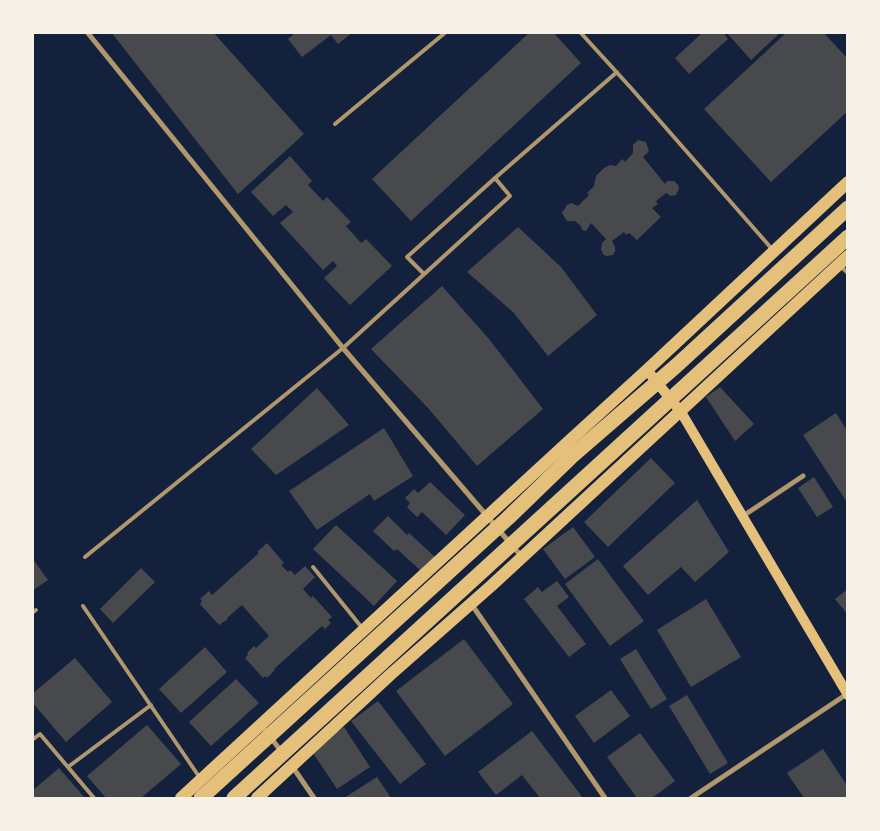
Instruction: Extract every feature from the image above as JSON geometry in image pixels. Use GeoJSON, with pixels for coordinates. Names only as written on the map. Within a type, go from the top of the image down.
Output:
{"type":"FeatureCollection","features":[{"type":"Feature","properties":{"kind":"highway"},"geometry":{"type":"LineString","coordinates":[[201,798],[508,518],[572,456],[683,359],[848,208]]}},
{"type":"Feature","properties":{"kind":"highway"},"geometry":{"type":"LineString","coordinates":[[234,798],[848,237]]}},
{"type":"Feature","properties":{"kind":"main road"},"geometry":{"type":"LineString","coordinates":[[181,798],[647,370],[848,182]]}},
{"type":"Feature","properties":{"kind":"main road"},"geometry":{"type":"LineString","coordinates":[[257,798],[390,675],[845,265]]}},
{"type":"Feature","properties":{"kind":"main road"},"geometry":{"type":"LineString","coordinates":[[647,370],[681,412],[847,694]]}},
{"type":"Feature","properties":{"kind":"street"},"geometry":{"type":"LineString","coordinates":[[87,32],[343,348],[522,558]]}},
{"type":"Feature","properties":{"kind":"street"},"geometry":{"type":"LineString","coordinates":[[742,516],[803,476]]}},
{"type":"Feature","properties":{"kind":"street"},"geometry":{"type":"LineString","coordinates":[[471,604],[605,798]]}},
{"type":"Feature","properties":{"kind":"street"},"geometry":{"type":"LineString","coordinates":[[691,798],[847,694]]}},
{"type":"Feature","properties":{"kind":"street"},"geometry":{"type":"LineString","coordinates":[[261,725],[314,798]]}},
{"type":"Feature","properties":{"kind":"lane"},"geometry":{"type":"LineString","coordinates":[[335,124],[446,32]]}},
{"type":"Feature","properties":{"kind":"lane"},"geometry":{"type":"LineString","coordinates":[[580,32],[774,250]]}},
{"type":"Feature","properties":{"kind":"lane"},"geometry":{"type":"LineString","coordinates":[[424,274],[407,257],[617,72]]}},
{"type":"Feature","properties":{"kind":"lane"},"geometry":{"type":"LineString","coordinates":[[85,557],[343,348],[510,196],[495,178]]}},
{"type":"Feature","properties":{"kind":"lane"},"geometry":{"type":"LineString","coordinates":[[312,567],[364,631]]}},
{"type":"Feature","properties":{"kind":"lane"},"geometry":{"type":"LineString","coordinates":[[83,606],[202,780]]}},
{"type":"Feature","properties":{"kind":"lane"},"geometry":{"type":"LineString","coordinates":[[68,767],[151,705]]}},
{"type":"Feature","properties":{"kind":"lane"},"geometry":{"type":"LineString","coordinates":[[32,740],[40,734],[94,798]]}},
{"type":"Feature","properties":{"kind":"building"},"geometry":{"type":"Polygon","coordinates":[[[111,32],[213,32],[304,134],[238,194],[111,32]]]}},
{"type":"Feature","properties":{"kind":"building"},"geometry":{"type":"Polygon","coordinates":[[[296,32],[353,32],[338,44],[331,35],[302,57],[288,39],[296,32]]]}},
{"type":"Feature","properties":{"kind":"building"},"geometry":{"type":"Polygon","coordinates":[[[530,32],[553,32],[581,63],[411,221],[372,179],[530,32]]]}},
{"type":"Feature","properties":{"kind":"building"},"geometry":{"type":"Polygon","coordinates":[[[703,32],[723,32],[728,39],[689,74],[675,58],[703,32]]]}},
{"type":"Feature","properties":{"kind":"building"},"geometry":{"type":"Polygon","coordinates":[[[726,32],[781,32],[751,60],[726,32]]]}},
{"type":"Feature","properties":{"kind":"building"},"geometry":{"type":"Polygon","coordinates":[[[787,32],[823,32],[848,59],[848,111],[771,182],[704,109],[787,32]]]}},
{"type":"Feature","properties":{"kind":"building"},"geometry":{"type":"Polygon","coordinates":[[[638,140],[646,142],[649,151],[643,157],[665,184],[667,181],[674,181],[679,189],[676,195],[671,196],[666,193],[656,201],[658,204],[652,208],[661,217],[637,240],[629,233],[626,235],[624,232],[612,241],[615,247],[613,255],[606,256],[601,249],[602,243],[606,239],[591,223],[586,231],[582,230],[581,226],[575,221],[567,221],[562,213],[567,205],[571,203],[578,206],[589,195],[587,193],[594,186],[596,176],[604,168],[610,165],[616,166],[622,159],[625,162],[633,153],[633,145],[638,140]]]}},
{"type":"Feature","properties":{"kind":"building"},"geometry":{"type":"Polygon","coordinates":[[[290,156],[312,181],[308,185],[323,201],[327,197],[351,222],[346,226],[361,243],[366,239],[392,266],[350,305],[324,278],[337,266],[333,261],[323,270],[280,223],[293,212],[286,205],[273,216],[251,192],[290,156]]]}},
{"type":"Feature","properties":{"kind":"building"},"geometry":{"type":"Polygon","coordinates":[[[518,227],[561,267],[597,315],[548,356],[513,312],[467,272],[518,227]]]}},
{"type":"Feature","properties":{"kind":"building"},"geometry":{"type":"Polygon","coordinates":[[[442,286],[489,339],[543,409],[477,466],[428,408],[371,349],[442,286]]]}},
{"type":"Feature","properties":{"kind":"building"},"geometry":{"type":"Polygon","coordinates":[[[720,387],[754,424],[735,441],[706,397],[720,387]]]}},
{"type":"Feature","properties":{"kind":"building"},"geometry":{"type":"Polygon","coordinates":[[[317,388],[349,425],[276,475],[251,449],[317,388]]]}},
{"type":"Feature","properties":{"kind":"building"},"geometry":{"type":"Polygon","coordinates":[[[836,413],[848,432],[848,504],[803,435],[836,413]]]}},
{"type":"Feature","properties":{"kind":"building"},"geometry":{"type":"Polygon","coordinates":[[[384,428],[413,476],[374,501],[370,494],[317,530],[289,491],[384,428]]]}},
{"type":"Feature","properties":{"kind":"building"},"geometry":{"type":"Polygon","coordinates":[[[651,458],[675,483],[608,547],[584,522],[651,458]]]}},
{"type":"Feature","properties":{"kind":"building"},"geometry":{"type":"Polygon","coordinates":[[[814,477],[833,507],[817,517],[798,488],[814,477]]]}},
{"type":"Feature","properties":{"kind":"building"},"geometry":{"type":"Polygon","coordinates":[[[430,482],[465,515],[446,535],[422,512],[417,517],[407,507],[410,503],[405,498],[414,489],[418,493],[430,482]]]}},
{"type":"Feature","properties":{"kind":"building"},"geometry":{"type":"Polygon","coordinates":[[[697,500],[729,552],[695,582],[681,567],[648,595],[623,566],[697,500]]]}},
{"type":"Feature","properties":{"kind":"building"},"geometry":{"type":"Polygon","coordinates":[[[388,516],[407,535],[409,533],[435,557],[421,571],[397,549],[394,551],[373,531],[388,516]]]}},
{"type":"Feature","properties":{"kind":"building"},"geometry":{"type":"Polygon","coordinates":[[[336,525],[397,581],[374,606],[313,549],[336,525]]]}},
{"type":"Feature","properties":{"kind":"building"},"geometry":{"type":"Polygon","coordinates":[[[573,527],[595,557],[565,579],[543,549],[573,527]]]}},
{"type":"Feature","properties":{"kind":"building"},"geometry":{"type":"Polygon","coordinates":[[[267,543],[284,563],[281,565],[288,572],[290,570],[295,575],[305,566],[315,577],[303,589],[311,598],[313,596],[332,617],[328,620],[331,623],[325,629],[322,626],[274,669],[267,678],[266,676],[263,678],[245,658],[254,646],[256,648],[269,636],[242,605],[219,625],[200,604],[202,601],[200,599],[209,591],[212,595],[259,553],[257,552],[267,543]]]}},
{"type":"Feature","properties":{"kind":"building"},"geometry":{"type":"Polygon","coordinates":[[[32,558],[48,580],[32,591],[32,558]]]}},
{"type":"Feature","properties":{"kind":"building"},"geometry":{"type":"Polygon","coordinates":[[[598,559],[644,621],[610,646],[565,584],[598,559]]]}},
{"type":"Feature","properties":{"kind":"building"},"geometry":{"type":"Polygon","coordinates":[[[141,568],[155,582],[113,623],[100,609],[141,568]]]}},
{"type":"Feature","properties":{"kind":"building"},"geometry":{"type":"Polygon","coordinates":[[[557,581],[569,597],[557,606],[586,644],[569,657],[524,599],[538,587],[542,592],[557,581]]]}},
{"type":"Feature","properties":{"kind":"building"},"geometry":{"type":"Polygon","coordinates":[[[848,589],[848,615],[835,599],[848,589]]]}},
{"type":"Feature","properties":{"kind":"building"},"geometry":{"type":"Polygon","coordinates":[[[706,599],[741,657],[691,687],[657,630],[706,599]]]}},
{"type":"Feature","properties":{"kind":"building"},"geometry":{"type":"Polygon","coordinates":[[[464,639],[513,704],[445,756],[396,691],[464,639]]]}},
{"type":"Feature","properties":{"kind":"building"},"geometry":{"type":"Polygon","coordinates":[[[205,647],[227,672],[181,713],[159,689],[205,647]]]}},
{"type":"Feature","properties":{"kind":"building"},"geometry":{"type":"Polygon","coordinates":[[[636,649],[667,699],[651,709],[620,659],[636,649]]]}},
{"type":"Feature","properties":{"kind":"building"},"geometry":{"type":"Polygon","coordinates":[[[75,658],[112,702],[66,742],[32,702],[32,694],[75,658]]]}},
{"type":"Feature","properties":{"kind":"building"},"geometry":{"type":"Polygon","coordinates":[[[236,679],[259,703],[211,746],[189,722],[236,679]]]}},
{"type":"Feature","properties":{"kind":"building"},"geometry":{"type":"Polygon","coordinates":[[[611,690],[630,716],[594,743],[575,716],[611,690]]]}},
{"type":"Feature","properties":{"kind":"building"},"geometry":{"type":"Polygon","coordinates":[[[687,695],[728,763],[710,774],[669,706],[687,695]]]}},
{"type":"Feature","properties":{"kind":"building"},"geometry":{"type":"Polygon","coordinates":[[[378,701],[426,764],[400,784],[351,721],[378,701]]]}},
{"type":"Feature","properties":{"kind":"building"},"geometry":{"type":"Polygon","coordinates":[[[147,725],[181,764],[141,798],[106,798],[87,776],[147,725]]]}},
{"type":"Feature","properties":{"kind":"building"},"geometry":{"type":"Polygon","coordinates":[[[344,727],[370,767],[337,789],[311,750],[344,727]]]}},
{"type":"Feature","properties":{"kind":"building"},"geometry":{"type":"Polygon","coordinates":[[[532,731],[583,798],[540,798],[522,775],[496,795],[478,772],[532,731]]]}},
{"type":"Feature","properties":{"kind":"building"},"geometry":{"type":"Polygon","coordinates":[[[640,733],[675,781],[652,798],[637,798],[607,757],[640,733]]]}},
{"type":"Feature","properties":{"kind":"building"},"geometry":{"type":"Polygon","coordinates":[[[823,749],[848,787],[848,798],[804,798],[787,773],[823,749]]]}},
{"type":"Feature","properties":{"kind":"building"},"geometry":{"type":"Polygon","coordinates":[[[59,768],[85,798],[32,798],[32,791],[59,768]]]}},
{"type":"Feature","properties":{"kind":"building"},"geometry":{"type":"Polygon","coordinates":[[[377,777],[391,798],[344,798],[377,777]]]}}]}
